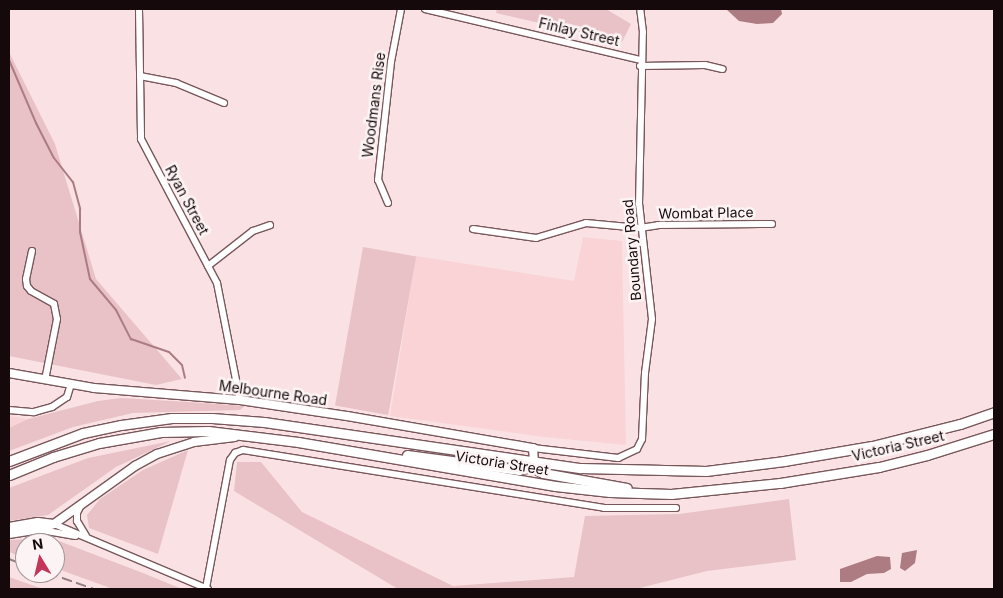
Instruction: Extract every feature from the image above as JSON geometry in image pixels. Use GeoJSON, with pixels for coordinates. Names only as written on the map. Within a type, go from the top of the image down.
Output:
{"type":"FeatureCollection","features":[{"type":"Feature","properties":{"kind":"main road","name":"Victoria Street"},"geometry":{"type":"LineString","coordinates":[[9,461],[83,433],[130,423],[194,418],[248,420],[534,461],[611,470],[706,471],[784,461],[872,446],[960,424],[994,412]]}},
{"type":"Feature","properties":{"kind":"main road","name":"Victoria Street"},"geometry":{"type":"LineString","coordinates":[[9,475],[82,447],[145,434],[208,431],[298,442],[555,486],[665,494],[743,488],[879,467],[936,453],[994,434]]}},
{"type":"Feature","properties":{"kind":"main road"},"geometry":{"type":"LineString","coordinates":[[298,442],[514,470],[526,469],[534,461]]}},
{"type":"Feature","properties":{"kind":"main road"},"geometry":{"type":"LineString","coordinates":[[534,461],[535,468],[543,473],[665,494]]}},
{"type":"Feature","properties":{"kind":"street","name":"Ryan Street"},"geometry":{"type":"LineString","coordinates":[[140,9],[141,139],[217,283],[240,400]]}},
{"type":"Feature","properties":{"kind":"street","name":"Woodmans Rise"},"geometry":{"type":"LineString","coordinates":[[388,203],[378,180],[391,62],[402,9]]}},
{"type":"Feature","properties":{"kind":"street","name":"Finlay Street"},"geometry":{"type":"LineString","coordinates":[[425,9],[640,63],[705,66],[723,69]]}},
{"type":"Feature","properties":{"kind":"street","name":"Boundary Road"},"geometry":{"type":"LineString","coordinates":[[631,454],[637,449],[642,439],[645,373],[651,330],[640,228],[640,63],[643,25],[640,9]]}},
{"type":"Feature","properties":{"kind":"street"},"geometry":{"type":"LineString","coordinates":[[140,76],[176,83],[224,103]]}},
{"type":"Feature","properties":{"kind":"street","name":"Wombat Place"},"geometry":{"type":"LineString","coordinates":[[473,229],[536,238],[586,223],[640,228],[658,225],[772,224]]}},
{"type":"Feature","properties":{"kind":"street"},"geometry":{"type":"LineString","coordinates":[[208,266],[253,231],[270,225]]}},
{"type":"Feature","properties":{"kind":"street"},"geometry":{"type":"LineString","coordinates":[[32,251],[26,280],[27,286],[31,291],[54,304],[57,319],[45,380]]}},
{"type":"Feature","properties":{"kind":"street","name":"Melbourne Road"},"geometry":{"type":"LineString","coordinates":[[9,373],[131,392],[240,400],[533,448],[609,458],[631,454]]}},
{"type":"Feature","properties":{"kind":"street"},"geometry":{"type":"LineString","coordinates":[[9,410],[34,412],[52,407],[66,397],[71,384]]}},
{"type":"Feature","properties":{"kind":"street"},"geometry":{"type":"LineString","coordinates":[[9,534],[54,524],[135,466],[174,447],[214,439],[260,437]]}},
{"type":"Feature","properties":{"kind":"street"},"geometry":{"type":"LineString","coordinates":[[533,448],[534,461]]}},
{"type":"Feature","properties":{"kind":"street"},"geometry":{"type":"LineString","coordinates":[[9,527],[38,522],[54,524],[208,589],[230,460],[235,453],[243,450],[604,508],[676,508]]}},
{"type":"Feature","properties":{"kind":"street"},"geometry":{"type":"LineString","coordinates":[[86,501],[79,509],[77,519],[81,531],[92,540]]}},
{"type":"Feature","properties":{"kind":"street"},"geometry":{"type":"LineString","coordinates":[[32,530],[63,533],[100,544]]}},
{"type":"Feature","properties":{"kind":"shaded area"},"geometry":{"type":"Polygon","coordinates":[[[497,9],[606,9],[631,24],[622,42],[496,13],[497,9]]]}},
{"type":"Feature","properties":{"kind":"shaded area"},"geometry":{"type":"Polygon","coordinates":[[[726,9],[781,9],[782,14],[773,23],[757,24],[739,21],[726,9]]]}},
{"type":"Feature","properties":{"kind":"shaded area"},"geometry":{"type":"Polygon","coordinates":[[[9,52],[55,144],[96,279],[182,379],[156,385],[9,356],[9,52]]]}},
{"type":"Feature","properties":{"kind":"shaded area"},"geometry":{"type":"Polygon","coordinates":[[[583,237],[622,241],[626,445],[544,437],[390,416],[416,256],[574,281],[583,237]]]}},
{"type":"Feature","properties":{"kind":"shaded area"},"geometry":{"type":"Polygon","coordinates":[[[363,247],[416,256],[388,415],[335,406],[363,247]]]}},
{"type":"Feature","properties":{"kind":"shaded area"},"geometry":{"type":"Polygon","coordinates":[[[121,398],[245,406],[240,410],[133,413],[73,427],[9,451],[9,428],[28,419],[98,401],[121,398]]]}},
{"type":"Feature","properties":{"kind":"shaded area"},"geometry":{"type":"Polygon","coordinates":[[[9,416],[28,419],[9,428],[9,416]]]}},
{"type":"Feature","properties":{"kind":"shaded area"},"geometry":{"type":"Polygon","coordinates":[[[171,441],[116,467],[48,515],[9,521],[9,488],[88,458],[171,441]]]}},
{"type":"Feature","properties":{"kind":"shaded area"},"geometry":{"type":"Polygon","coordinates":[[[188,450],[158,554],[89,528],[87,515],[100,499],[143,470],[188,450]]]}},
{"type":"Feature","properties":{"kind":"shaded area"},"geometry":{"type":"Polygon","coordinates":[[[237,462],[261,462],[302,512],[453,586],[574,577],[585,516],[679,514],[789,499],[796,560],[707,571],[636,589],[398,589],[234,491],[237,462]]]}},
{"type":"Feature","properties":{"kind":"shaded area"},"geometry":{"type":"Polygon","coordinates":[[[9,540],[15,540],[15,554],[9,552],[9,540]]]}},
{"type":"Feature","properties":{"kind":"shaded area"},"geometry":{"type":"Polygon","coordinates":[[[65,543],[182,589],[113,589],[65,572],[65,543]]]}},
{"type":"Feature","properties":{"kind":"shaded area"},"geometry":{"type":"Polygon","coordinates":[[[917,550],[915,563],[905,571],[900,568],[902,553],[917,550]]]}},
{"type":"Feature","properties":{"kind":"shaded area"},"geometry":{"type":"Polygon","coordinates":[[[877,556],[890,557],[891,569],[884,573],[867,574],[851,582],[840,582],[840,569],[877,556]]]}},
{"type":"Feature","properties":{"kind":"shaded area"},"geometry":{"type":"Polygon","coordinates":[[[9,577],[15,579],[15,583],[26,583],[43,589],[9,589],[9,577]]]}},
{"type":"Feature","properties":{"kind":"waterway"},"geometry":{"type":"LineString","coordinates":[[9,60],[36,123],[54,158],[73,182],[80,209],[80,232],[90,279],[116,310],[131,339],[169,352],[182,365],[185,378]]}},
{"type":"Feature","properties":{"kind":"railway"},"geometry":{"type":"LineString","coordinates":[[9,559],[15,561]]}},
{"type":"Feature","properties":{"kind":"railway"},"geometry":{"type":"LineString","coordinates":[[65,579],[94,589]]}}]}
